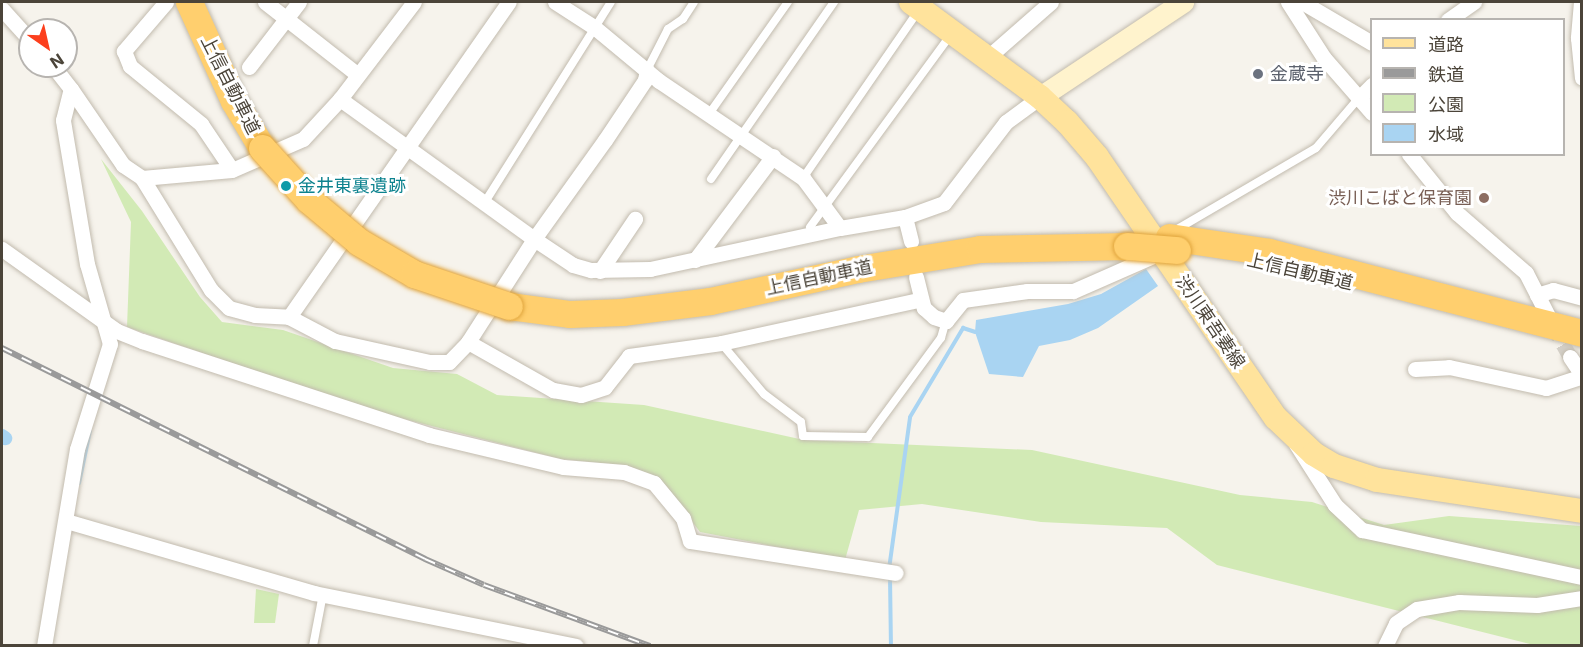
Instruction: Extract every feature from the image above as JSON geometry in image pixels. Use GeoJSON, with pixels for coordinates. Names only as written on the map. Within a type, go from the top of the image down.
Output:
{"type":"FeatureCollection","features":[{"type":"Feature","properties":{"kind":"highway","name":"上信自動車道"},"geometry":{"type":"LineString","coordinates":[[189,2],[234,101],[267,145],[318,194],[368,235],[454,279],[509,300],[566,303],[619,302],[696,293],[920,245],[1027,235],[1127,241],[1269,257],[1581,333]]}},
{"type":"Feature","properties":{"kind":"highway","name":"上信自動車道"},"geometry":{"type":"LineString","coordinates":[[201,2],[267,145]]}},
{"type":"Feature","properties":{"kind":"highway","name":"上信自動車道"},"geometry":{"type":"LineString","coordinates":[[1269,257],[1576,351]]}},
{"type":"Feature","properties":{"kind":"main road","name":"渋川東吾妻線"},"geometry":{"type":"LineString","coordinates":[[919,4],[1040,97],[1097,157],[1294,439],[1334,466],[1377,480],[1581,511]]}},
{"type":"Feature","properties":{"kind":"street"},"geometry":{"type":"LineString","coordinates":[[166,2],[124,51],[130,66],[201,124],[232,170]]}},
{"type":"Feature","properties":{"kind":"street"},"geometry":{"type":"LineString","coordinates":[[265,2],[358,75]]}},
{"type":"Feature","properties":{"kind":"street"},"geometry":{"type":"LineString","coordinates":[[249,67],[299,2]]}},
{"type":"Feature","properties":{"kind":"street"},"geometry":{"type":"LineString","coordinates":[[142,178],[232,170],[303,139],[340,99],[414,2]]}},
{"type":"Feature","properties":{"kind":"street"},"geometry":{"type":"LineString","coordinates":[[289,317],[509,2]]}},
{"type":"Feature","properties":{"kind":"street"},"geometry":{"type":"LineString","coordinates":[[559,2],[709,114],[803,178],[840,228]]}},
{"type":"Feature","properties":{"kind":"street"},"geometry":{"type":"LineString","coordinates":[[987,58],[1051,2]]}},
{"type":"Feature","properties":{"kind":"street"},"geometry":{"type":"LineString","coordinates":[[340,99],[573,265],[600,271],[650,269],[840,228],[905,217],[944,203],[1006,122],[1184,2]]}},
{"type":"Feature","properties":{"kind":"street"},"geometry":{"type":"LineString","coordinates":[[1288,2],[1324,58],[1370,112]]}},
{"type":"Feature","properties":{"kind":"street"},"geometry":{"type":"LineString","coordinates":[[1302,2],[1370,42]]}},
{"type":"Feature","properties":{"kind":"street"},"geometry":{"type":"LineString","coordinates":[[1451,18],[1474,2]]}},
{"type":"Feature","properties":{"kind":"street"},"geometry":{"type":"LineString","coordinates":[[1581,2],[1578,39],[1581,78]]}},
{"type":"Feature","properties":{"kind":"street"},"geometry":{"type":"LineString","coordinates":[[2,9],[18,27]]}},
{"type":"Feature","properties":{"kind":"street"},"geometry":{"type":"LineString","coordinates":[[62,78],[123,165],[142,178],[219,301],[230,308],[255,315],[289,317],[335,341],[430,362],[449,362],[468,342],[534,239],[633,97],[647,69]]}},
{"type":"Feature","properties":{"kind":"street"},"geometry":{"type":"LineString","coordinates":[[1358,99],[1370,86]]}},
{"type":"Feature","properties":{"kind":"street"},"geometry":{"type":"LineString","coordinates":[[44,645],[77,449],[92,393],[108,356],[105,323],[87,264],[63,120],[71,89]]}},
{"type":"Feature","properties":{"kind":"street"},"geometry":{"type":"LineString","coordinates":[[694,260],[772,156]]}},
{"type":"Feature","properties":{"kind":"street"},"geometry":{"type":"LineString","coordinates":[[1411,156],[1457,213],[1526,273],[1548,316]]}},
{"type":"Feature","properties":{"kind":"street"},"geometry":{"type":"LineString","coordinates":[[905,217],[911,241]]}},
{"type":"Feature","properties":{"kind":"street"},"geometry":{"type":"LineString","coordinates":[[600,271],[635,219]]}},
{"type":"Feature","properties":{"kind":"street"},"geometry":{"type":"LineString","coordinates":[[916,277],[920,300],[929,314],[946,321],[963,300],[1027,291],[1073,291],[1159,246]]}},
{"type":"Feature","properties":{"kind":"street"},"geometry":{"type":"LineString","coordinates":[[2,249],[105,323],[142,341],[429,435],[563,467],[624,472],[654,483],[683,518],[690,541],[888,572]]}},
{"type":"Feature","properties":{"kind":"street"},"geometry":{"type":"LineString","coordinates":[[1537,295],[1553,290],[1581,298]]}},
{"type":"Feature","properties":{"kind":"street"},"geometry":{"type":"LineString","coordinates":[[468,342],[554,390],[581,395],[605,387],[630,356],[721,343],[920,300]]}},
{"type":"Feature","properties":{"kind":"street"},"geometry":{"type":"LineString","coordinates":[[1415,369],[1449,367],[1546,388],[1581,376],[1576,351]]}},
{"type":"Feature","properties":{"kind":"street"},"geometry":{"type":"LineString","coordinates":[[1294,439],[1335,505],[1362,530],[1581,576]]}},
{"type":"Feature","properties":{"kind":"street"},"geometry":{"type":"LineString","coordinates":[[66,521],[323,594],[576,645]]}},
{"type":"Feature","properties":{"kind":"street"},"geometry":{"type":"LineString","coordinates":[[1385,645],[1396,623],[1417,609],[1459,603],[1537,605],[1581,598]]}},
{"type":"Feature","properties":{"kind":"lane"},"geometry":{"type":"LineString","coordinates":[[484,202],[611,2]]}},
{"type":"Feature","properties":{"kind":"lane"},"geometry":{"type":"LineString","coordinates":[[647,69],[668,29],[682,20],[694,2]]}},
{"type":"Feature","properties":{"kind":"lane"},"geometry":{"type":"LineString","coordinates":[[709,114],[788,2]]}},
{"type":"Feature","properties":{"kind":"lane"},"geometry":{"type":"LineString","coordinates":[[711,179],[834,2]]}},
{"type":"Feature","properties":{"kind":"lane"},"geometry":{"type":"LineString","coordinates":[[803,178],[919,4]]}},
{"type":"Feature","properties":{"kind":"lane"},"geometry":{"type":"LineString","coordinates":[[810,227],[953,32]]}},
{"type":"Feature","properties":{"kind":"lane"},"geometry":{"type":"LineString","coordinates":[[1159,246],[1316,148],[1358,99]]}},
{"type":"Feature","properties":{"kind":"lane"},"geometry":{"type":"LineString","coordinates":[[721,343],[764,394],[801,422],[803,436],[868,437],[941,338],[946,321]]}},
{"type":"Feature","properties":{"kind":"lane"},"geometry":{"type":"LineString","coordinates":[[314,645],[323,594]]}},
{"type":"Feature","properties":{"kind":"green space"},"geometry":{"type":"Polygon","coordinates":[[[101,159],[142,211],[200,297],[222,322],[283,330],[393,368],[457,374],[497,395],[644,405],[804,440],[1032,450],[1240,495],[1312,502],[1384,525],[1449,516],[1581,526],[1581,645],[1534,645],[1217,565],[1167,528],[1041,522],[922,504],[859,510],[845,560],[700,532],[663,483],[629,466],[561,459],[365,409],[127,327],[131,222],[101,159]]]}},
{"type":"Feature","properties":{"kind":"green space"},"geometry":{"type":"Polygon","coordinates":[[[256,589],[279,594],[275,623],[254,623],[256,589]]]}},
{"type":"Feature","properties":{"kind":"water"},"geometry":{"type":"Polygon","coordinates":[[[1146,269],[1158,286],[1098,328],[1070,340],[1039,346],[1023,377],[989,374],[975,332],[976,320],[1068,304],[1101,294],[1146,269]]]}},
{"type":"Feature","properties":{"kind":"waterway"},"geometry":{"type":"LineString","coordinates":[[889,569],[910,417],[963,328],[975,332]]}},
{"type":"Feature","properties":{"kind":"waterway"},"geometry":{"type":"LineString","coordinates":[[79,483],[90,431]]}},
{"type":"Feature","properties":{"kind":"waterway"},"geometry":{"type":"LineString","coordinates":[[890,577],[891,646]]}},
{"type":"Feature","properties":{"kind":"tunnel"},"geometry":{"type":"LineString","coordinates":[[1552,324],[1570,357]]}},
{"type":"Feature","properties":{"kind":"railway"},"geometry":{"type":"LineString","coordinates":[[2,348],[425,559],[484,585],[650,646]]}},
{"type":"Feature","properties":{"kind":"place","name":"金蔵寺"},"geometry":{"type":"Point","coordinates":[1258,74]}},
{"type":"Feature","properties":{"kind":"place","name":"金井東裏遺跡"},"geometry":{"type":"Point","coordinates":[286,186]}},
{"type":"Feature","properties":{"kind":"place","name":"渋川こばと保育園"},"geometry":{"type":"Point","coordinates":[1484,198]}}]}
